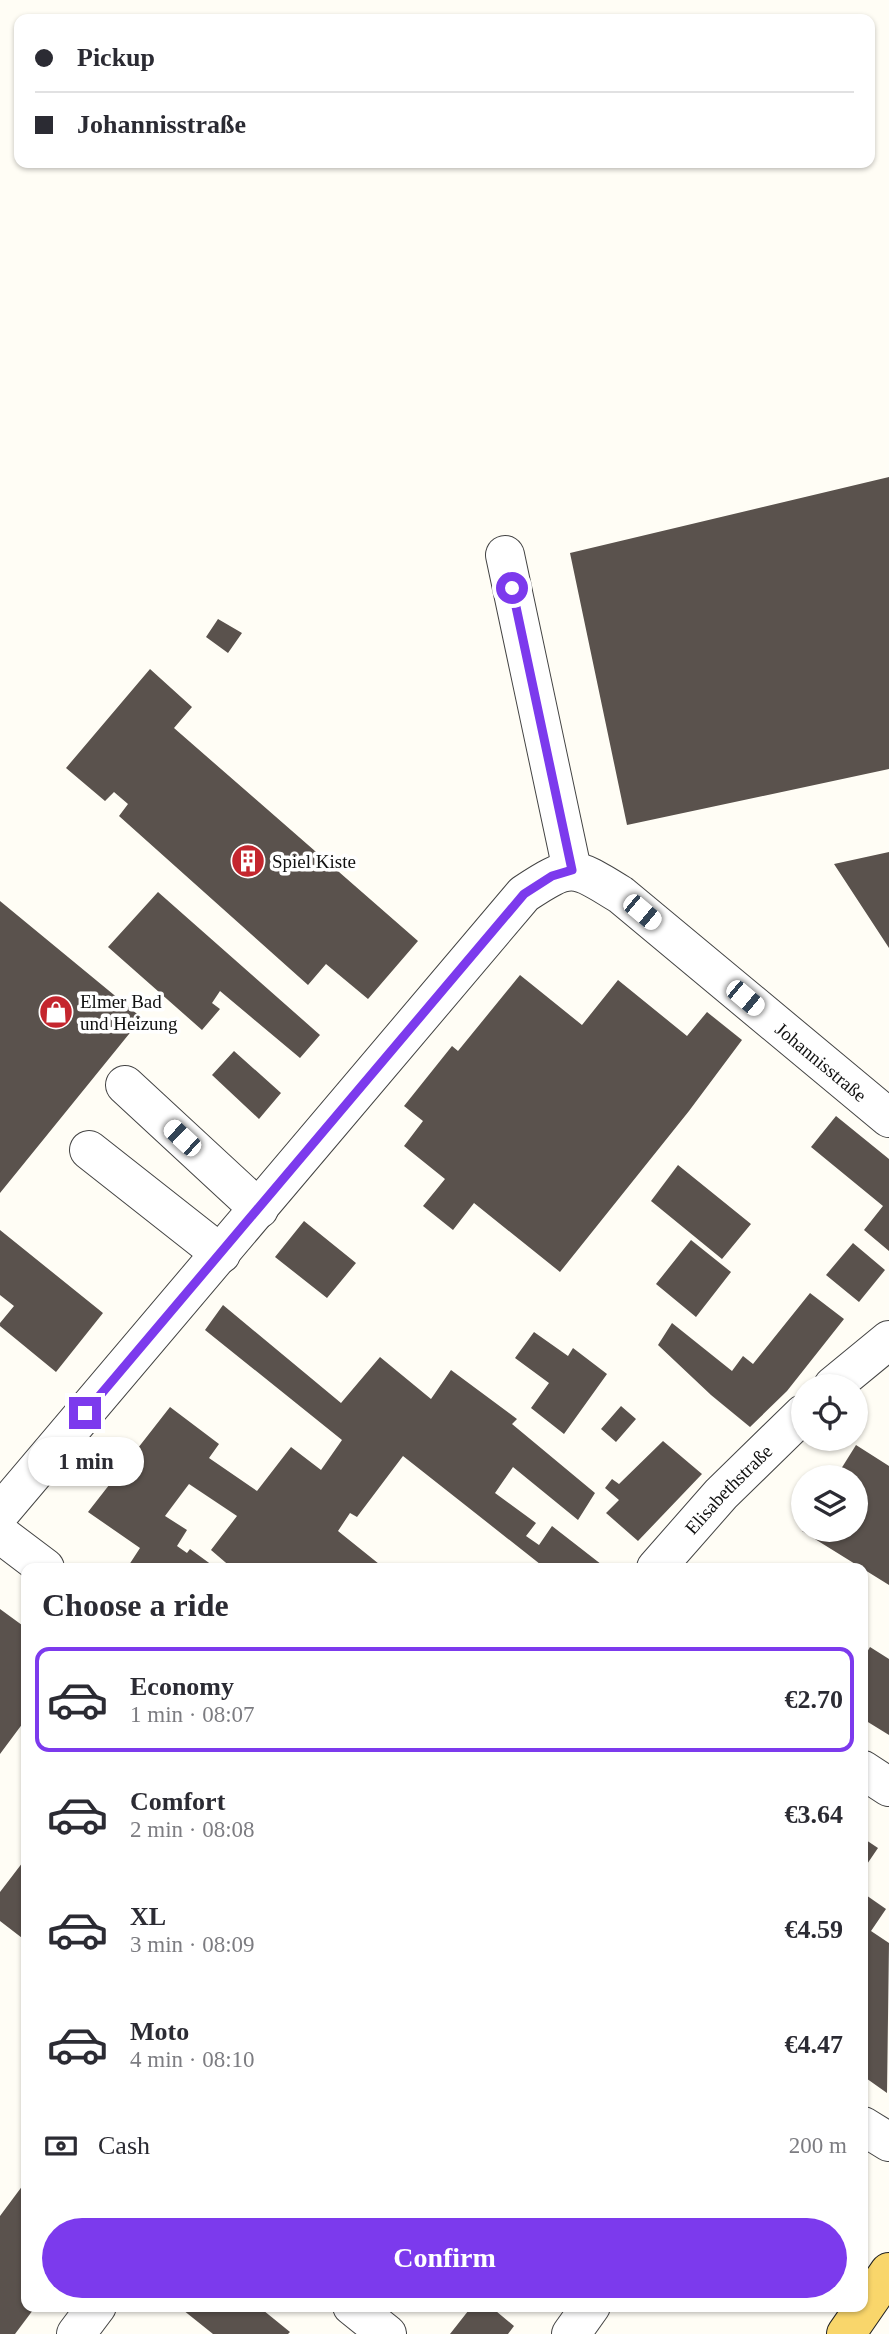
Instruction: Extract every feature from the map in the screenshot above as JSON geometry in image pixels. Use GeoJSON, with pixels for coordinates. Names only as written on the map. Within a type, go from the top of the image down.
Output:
{"type":"FeatureCollection","features":[{"type":"Feature","properties":{"kind":"main road"},"geometry":{"type":"LineString","coordinates":[[868,2302],[889,2272]]}},
{"type":"Feature","properties":{"kind":"main road"},"geometry":{"type":"LineString","coordinates":[[846,2334],[861,2312]]}},
{"type":"Feature","properties":{"kind":"street"},"geometry":{"type":"LineString","coordinates":[[0,1513],[524,894],[552,876],[572,870],[505,555]]}},
{"type":"Feature","properties":{"kind":"street","name":"Johannisstraße"},"geometry":{"type":"LineString","coordinates":[[572,870],[595,878],[621,895],[889,1118]]}},
{"type":"Feature","properties":{"kind":"street"},"geometry":{"type":"LineString","coordinates":[[125,1085],[258,1209]]}},
{"type":"Feature","properties":{"kind":"street"},"geometry":{"type":"LineString","coordinates":[[89,1150],[221,1254]]}},
{"type":"Feature","properties":{"kind":"street"},"geometry":{"type":"LineString","coordinates":[[847,1374],[889,1340]]}},
{"type":"Feature","properties":{"kind":"street","name":"Elisabethstraße"},"geometry":{"type":"LineString","coordinates":[[660,1563],[721,1494],[791,1426]]}},
{"type":"Feature","properties":{"kind":"street"},"geometry":{"type":"LineString","coordinates":[[0,1534],[38,1563]]}},
{"type":"Feature","properties":{"kind":"street"},"geometry":{"type":"LineString","coordinates":[[868,1773],[889,1787]]}},
{"type":"Feature","properties":{"kind":"street"},"geometry":{"type":"LineString","coordinates":[[868,2129],[889,2142]]}},
{"type":"Feature","properties":{"kind":"street"},"geometry":{"type":"LineString","coordinates":[[76,2334],[92,2312]]}},
{"type":"Feature","properties":{"kind":"street"},"geometry":{"type":"LineString","coordinates":[[360,2312],[387,2334]]}},
{"type":"Feature","properties":{"kind":"street"},"geometry":{"type":"LineString","coordinates":[[571,2334],[587,2312]]}},
{"type":"Feature","properties":{"kind":"building"},"geometry":{"type":"Polygon","coordinates":[[[889,477],[889,769],[627,825],[570,553],[889,477]]]}},
{"type":"Feature","properties":{"kind":"building"},"geometry":{"type":"Polygon","coordinates":[[[218,619],[242,633],[228,653],[206,637],[218,619]]]}},
{"type":"Feature","properties":{"kind":"building","name":"Spiel Kiste"},"geometry":{"type":"Polygon","coordinates":[[[150,669],[192,707],[174,728],[418,941],[368,999],[326,964],[308,985],[119,816],[128,804],[114,792],[105,801],[66,768],[150,669]]]}},
{"type":"Feature","properties":{"kind":"building"},"geometry":{"type":"Polygon","coordinates":[[[889,852],[889,948],[834,864],[889,852]]]}},
{"type":"Feature","properties":{"kind":"building"},"geometry":{"type":"Polygon","coordinates":[[[158,892],[320,1035],[300,1058],[220,991],[212,1003],[220,1009],[202,1030],[108,947],[158,892]]]}},
{"type":"Feature","properties":{"kind":"building"},"geometry":{"type":"Polygon","coordinates":[[[0,901],[142,1018],[0,1193],[0,901]]]}},
{"type":"Feature","properties":{"kind":"building"},"geometry":{"type":"Polygon","coordinates":[[[520,975],[582,1025],[618,980],[687,1036],[707,1012],[742,1040],[689,1111],[560,1272],[474,1203],[453,1230],[423,1206],[445,1179],[404,1146],[423,1121],[404,1106],[452,1046],[458,1051],[520,975]]]}},
{"type":"Feature","properties":{"kind":"building"},"geometry":{"type":"Polygon","coordinates":[[[234,1051],[281,1093],[259,1119],[212,1075],[234,1051]]]}},
{"type":"Feature","properties":{"kind":"building"},"geometry":{"type":"Polygon","coordinates":[[[836,1116],[889,1159],[889,1251],[864,1230],[883,1206],[811,1147],[836,1116]]]}},
{"type":"Feature","properties":{"kind":"building"},"geometry":{"type":"Polygon","coordinates":[[[678,1165],[751,1224],[722,1259],[651,1201],[678,1165]]]}},
{"type":"Feature","properties":{"kind":"building"},"geometry":{"type":"Polygon","coordinates":[[[304,1221],[356,1263],[327,1298],[275,1257],[304,1221]]]}},
{"type":"Feature","properties":{"kind":"building"},"geometry":{"type":"Polygon","coordinates":[[[0,1230],[103,1313],[56,1372],[0,1326],[14,1306],[0,1295],[0,1230]]]}},
{"type":"Feature","properties":{"kind":"building"},"geometry":{"type":"Polygon","coordinates":[[[691,1240],[731,1272],[696,1317],[656,1284],[691,1240]]]}},
{"type":"Feature","properties":{"kind":"building"},"geometry":{"type":"Polygon","coordinates":[[[853,1243],[885,1270],[859,1302],[826,1275],[853,1243]]]}},
{"type":"Feature","properties":{"kind":"building"},"geometry":{"type":"Polygon","coordinates":[[[810,1293],[844,1319],[800,1374],[791,1374],[791,1386],[787,1391],[750,1427],[658,1345],[672,1323],[732,1371],[743,1356],[753,1364],[810,1293]]]}},
{"type":"Feature","properties":{"kind":"building"},"geometry":{"type":"Polygon","coordinates":[[[223,1305],[341,1403],[380,1357],[431,1399],[451,1370],[517,1419],[512,1424],[595,1493],[578,1520],[513,1467],[495,1493],[536,1523],[526,1536],[539,1545],[552,1526],[600,1563],[539,1563],[403,1456],[357,1517],[350,1513],[338,1531],[378,1563],[226,1563],[211,1550],[237,1516],[189,1484],[165,1516],[187,1530],[177,1546],[187,1553],[190,1549],[209,1563],[130,1563],[140,1548],[88,1512],[170,1407],[219,1444],[209,1458],[257,1491],[291,1447],[321,1470],[342,1440],[205,1330],[223,1305]]]}},
{"type":"Feature","properties":{"kind":"building"},"geometry":{"type":"Polygon","coordinates":[[[534,1332],[568,1356],[573,1348],[607,1374],[564,1434],[531,1408],[549,1383],[515,1358],[534,1332]]]}},
{"type":"Feature","properties":{"kind":"building"},"geometry":{"type":"Polygon","coordinates":[[[621,1406],[636,1419],[616,1442],[601,1429],[621,1406]]]}},
{"type":"Feature","properties":{"kind":"building"},"geometry":{"type":"Polygon","coordinates":[[[663,1441],[702,1474],[638,1541],[606,1513],[619,1500],[605,1488],[612,1479],[619,1484],[663,1441]]]}},
{"type":"Feature","properties":{"kind":"building"},"geometry":{"type":"Polygon","coordinates":[[[852,1451],[865,1451],[889,1466],[889,1585],[868,1572],[868,1563],[854,1563],[820,1542],[868,1542],[868,1465],[844,1465],[852,1451]]]}},
{"type":"Feature","properties":{"kind":"building"},"geometry":{"type":"Polygon","coordinates":[[[0,1609],[21,1624],[21,1726],[0,1754],[0,1609]]]}},
{"type":"Feature","properties":{"kind":"building"},"geometry":{"type":"Polygon","coordinates":[[[870,1647],[889,1659],[889,1735],[868,1722],[870,1647]]]}},
{"type":"Feature","properties":{"kind":"building"},"geometry":{"type":"Polygon","coordinates":[[[868,1841],[878,1848],[868,1863],[868,1841]]]}},
{"type":"Feature","properties":{"kind":"building"},"geometry":{"type":"Polygon","coordinates":[[[21,1865],[21,1937],[0,1921],[0,1892],[21,1865]]]}},
{"type":"Feature","properties":{"kind":"building"},"geometry":{"type":"Polygon","coordinates":[[[868,1896],[886,1909],[871,1931],[889,1943],[887,2093],[868,2080],[868,1896]]]}},
{"type":"Feature","properties":{"kind":"building"},"geometry":{"type":"Polygon","coordinates":[[[21,2188],[21,2312],[32,2312],[15,2334],[0,2334],[0,2216],[21,2188]]]}},
{"type":"Feature","properties":{"kind":"building"},"geometry":{"type":"Polygon","coordinates":[[[186,2312],[265,2312],[290,2332],[288,2334],[213,2334],[186,2312]]]}},
{"type":"Feature","properties":{"kind":"building"},"geometry":{"type":"Polygon","coordinates":[[[467,2312],[497,2312],[514,2326],[508,2334],[450,2334],[467,2312]]]}},
{"type":"Feature","properties":{"kind":"place","name":"Spiel Kiste"},"geometry":{"type":"Point","coordinates":[248,861]}},
{"type":"Feature","properties":{"kind":"place","name":"Elmer Bad und Heizung"},"geometry":{"type":"Point","coordinates":[56,1012]}},
{"type":"Feature","properties":{"kind":"route"},"geometry":{"type":"LineString","coordinates":[[85,1413],[524,894],[552,876],[572,870],[512,588]]}}]}
